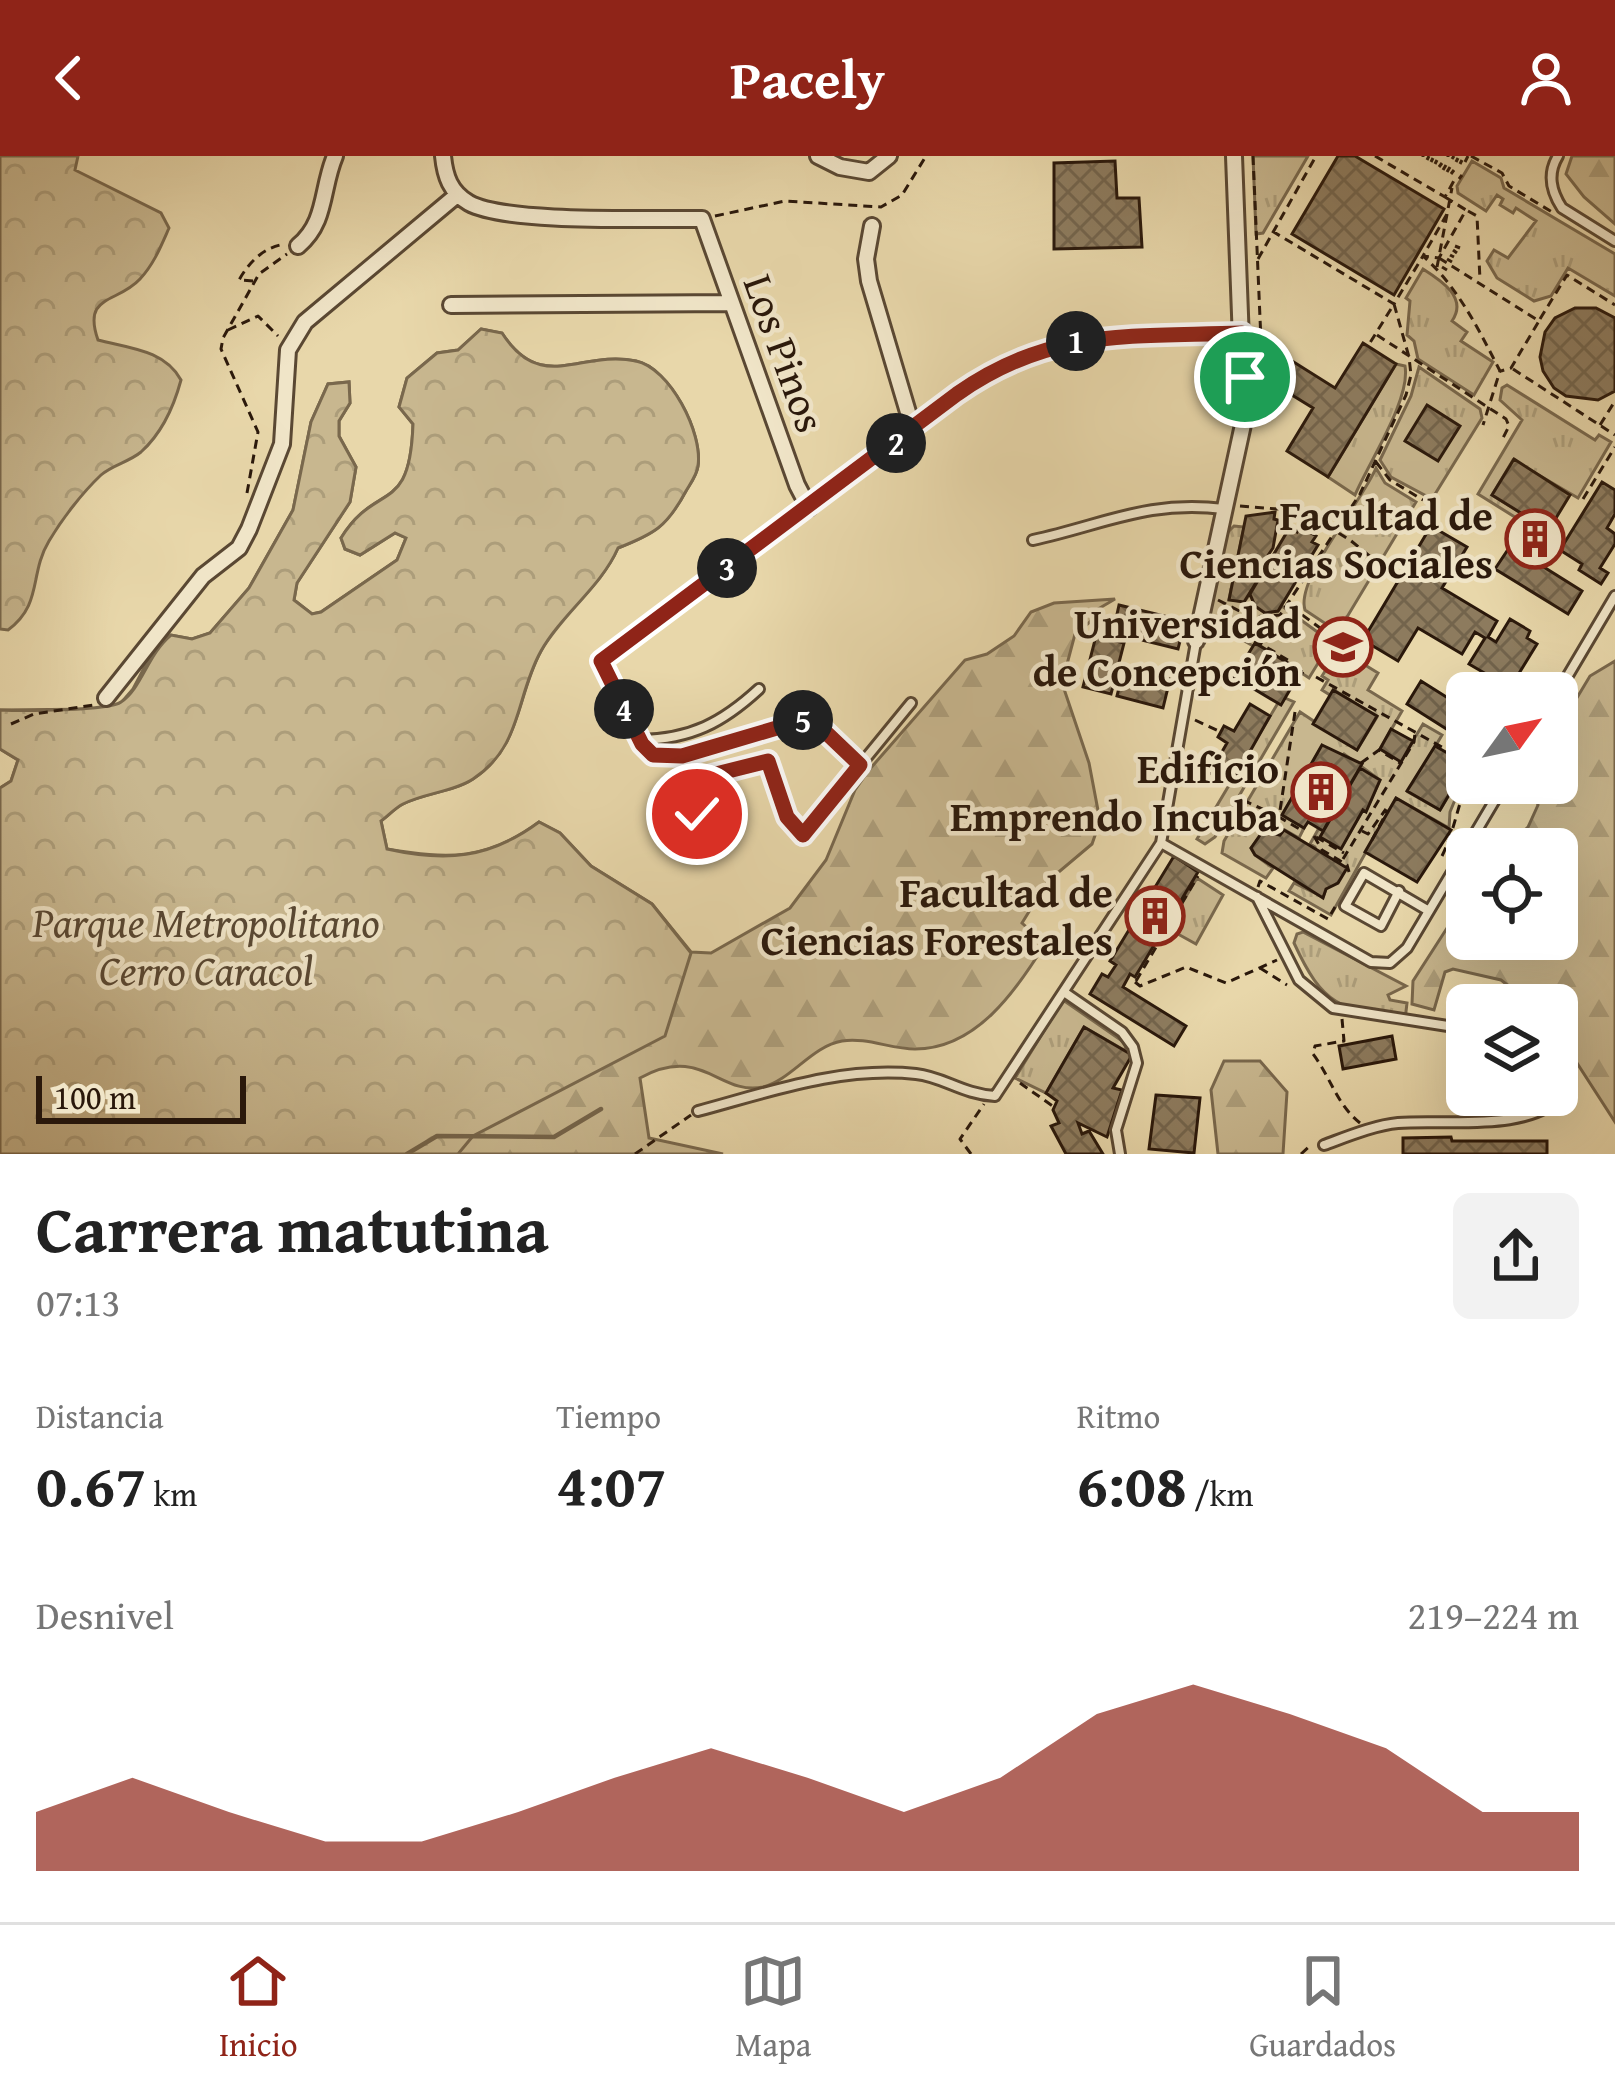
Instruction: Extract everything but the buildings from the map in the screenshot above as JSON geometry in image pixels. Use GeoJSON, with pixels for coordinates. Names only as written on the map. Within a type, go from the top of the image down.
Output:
{"type":"FeatureCollection","features":[{"type":"Feature","properties":{"kind":"street"},"geometry":{"type":"LineString","coordinates":[[298,246],[316,231],[335,156]]}},
{"type":"Feature","properties":{"kind":"street"},"geometry":{"type":"LineString","coordinates":[[443,156],[448,181],[473,206],[520,214],[702,219]]}},
{"type":"Feature","properties":{"kind":"street"},"geometry":{"type":"LineString","coordinates":[[818,156],[840,167],[869,172],[889,156]]}},
{"type":"Feature","properties":{"kind":"street"},"geometry":{"type":"LineString","coordinates":[[1196,641],[1244,420],[1234,156]]}},
{"type":"Feature","properties":{"kind":"street"},"geometry":{"type":"LineString","coordinates":[[106,698],[203,576],[239,548],[249,530],[284,434],[288,350],[305,322],[457,195]]}},
{"type":"Feature","properties":{"kind":"street","name":"Los Pinos"},"geometry":{"type":"LineString","coordinates":[[702,219],[809,508]]}},
{"type":"Feature","properties":{"kind":"street"},"geometry":{"type":"LineString","coordinates":[[872,226],[866,259],[869,281],[914,429]]}},
{"type":"Feature","properties":{"kind":"street"},"geometry":{"type":"LineString","coordinates":[[451,305],[732,303]]}},
{"type":"Feature","properties":{"kind":"street"},"geometry":{"type":"LineString","coordinates":[[601,661],[997,368],[1055,345],[1104,338],[1242,333]]}},
{"type":"Feature","properties":{"kind":"lane"},"geometry":{"type":"LineString","coordinates":[[1558,156],[1551,178],[1557,201],[1615,241]]}},
{"type":"Feature","properties":{"kind":"lane"},"geometry":{"type":"LineString","coordinates":[[1033,540],[1091,527],[1138,509],[1182,504],[1228,507]]}},
{"type":"Feature","properties":{"kind":"lane"},"geometry":{"type":"LineString","coordinates":[[1570,672],[1615,596]]}},
{"type":"Feature","properties":{"kind":"lane"},"geometry":{"type":"LineString","coordinates":[[698,1111],[835,1075],[920,1074],[971,1095],[995,1096],[1161,843],[1196,641]]}},
{"type":"Feature","properties":{"kind":"lane"},"geometry":{"type":"LineString","coordinates":[[601,661],[640,740],[653,755],[682,756],[807,719],[860,765]]}},
{"type":"Feature","properties":{"kind":"lane"},"geometry":{"type":"LineString","coordinates":[[640,740],[685,737],[759,689]]}},
{"type":"Feature","properties":{"kind":"lane"},"geometry":{"type":"LineString","coordinates":[[697,814],[715,810],[700,778],[768,761],[787,817],[803,835],[911,703]]}},
{"type":"Feature","properties":{"kind":"lane"},"geometry":{"type":"LineString","coordinates":[[1161,843],[1378,964],[1390,964],[1403,954],[1492,804]]}},
{"type":"Feature","properties":{"kind":"lane"},"geometry":{"type":"LineString","coordinates":[[1399,891],[1381,926],[1345,906],[1364,873],[1399,891],[1429,911]]}},
{"type":"Feature","properties":{"kind":"lane"},"geometry":{"type":"LineString","coordinates":[[1256,896],[1299,980],[1333,1008],[1446,1027]]}},
{"type":"Feature","properties":{"kind":"lane"},"geometry":{"type":"LineString","coordinates":[[1064,992],[1122,1032],[1133,1047],[1137,1064],[1116,1130],[1120,1154]]}},
{"type":"Feature","properties":{"kind":"lane"},"geometry":{"type":"LineString","coordinates":[[1324,1145],[1391,1123],[1522,1116]]}},
{"type":"Feature","properties":{"kind":"path"},"geometry":{"type":"LineString","coordinates":[[702,219],[785,201],[881,207],[902,195],[926,156]]}},
{"type":"Feature","properties":{"kind":"path"},"geometry":{"type":"LineString","coordinates":[[1257,261],[1316,156]]}},
{"type":"Feature","properties":{"kind":"path"},"geometry":{"type":"LineString","coordinates":[[1375,156],[1477,216],[1480,284]]}},
{"type":"Feature","properties":{"kind":"path"},"geometry":{"type":"LineString","coordinates":[[1460,160],[1502,172],[1509,186],[1562,218]]}},
{"type":"Feature","properties":{"kind":"path"},"geometry":{"type":"LineString","coordinates":[[1439,258],[1447,214],[1443,167]]}},
{"type":"Feature","properties":{"kind":"path"},"geometry":{"type":"LineString","coordinates":[[1439,258],[1466,210]]}},
{"type":"Feature","properties":{"kind":"path"},"geometry":{"type":"LineString","coordinates":[[1368,346],[1447,214]]}},
{"type":"Feature","properties":{"kind":"path"},"geometry":{"type":"LineString","coordinates":[[1272,231],[1394,304],[1411,375],[1360,494],[1288,605],[1253,639],[1304,670],[1298,680]]}},
{"type":"Feature","properties":{"kind":"path"},"geometry":{"type":"LineString","coordinates":[[254,281],[239,280],[256,256],[277,244],[298,246]]}},
{"type":"Feature","properties":{"kind":"path"},"geometry":{"type":"LineString","coordinates":[[245,500],[258,432],[221,349],[254,281],[298,246]]}},
{"type":"Feature","properties":{"kind":"path"},"geometry":{"type":"LineString","coordinates":[[1423,256],[1448,263],[1500,371],[1483,425]]}},
{"type":"Feature","properties":{"kind":"path"},"geometry":{"type":"LineString","coordinates":[[1423,256],[1448,263]]}},
{"type":"Feature","properties":{"kind":"path"},"geometry":{"type":"LineString","coordinates":[[1439,258],[1540,321]]}},
{"type":"Feature","properties":{"kind":"path"},"geometry":{"type":"LineString","coordinates":[[1500,371],[1511,368],[1567,275],[1615,304]]}},
{"type":"Feature","properties":{"kind":"path"},"geometry":{"type":"LineString","coordinates":[[226,331],[258,316],[288,350]]}},
{"type":"Feature","properties":{"kind":"path"},"geometry":{"type":"LineString","coordinates":[[1375,334],[1506,419],[1509,426],[1503,438]]}},
{"type":"Feature","properties":{"kind":"path"},"geometry":{"type":"LineString","coordinates":[[1255,413],[1285,358]]}},
{"type":"Feature","properties":{"kind":"path"},"geometry":{"type":"LineString","coordinates":[[1511,368],[1615,435]]}},
{"type":"Feature","properties":{"kind":"path"},"geometry":{"type":"LineString","coordinates":[[1600,425],[1615,401]]}},
{"type":"Feature","properties":{"kind":"path"},"geometry":{"type":"LineString","coordinates":[[1583,499],[1615,447]]}},
{"type":"Feature","properties":{"kind":"path"},"geometry":{"type":"LineString","coordinates":[[1375,460],[1390,480],[1423,500]]}},
{"type":"Feature","properties":{"kind":"path"},"geometry":{"type":"LineString","coordinates":[[1228,507],[1303,512],[1336,530],[1383,567]]}},
{"type":"Feature","properties":{"kind":"path"},"geometry":{"type":"LineString","coordinates":[[1209,593],[1238,614],[1280,615]]}},
{"type":"Feature","properties":{"kind":"path"},"geometry":{"type":"LineString","coordinates":[[1288,605],[1338,641]]}},
{"type":"Feature","properties":{"kind":"path"},"geometry":{"type":"LineString","coordinates":[[1316,677],[1446,749]]}},
{"type":"Feature","properties":{"kind":"path"},"geometry":{"type":"LineString","coordinates":[[11,724],[20,717],[95,705],[106,698]]}},
{"type":"Feature","properties":{"kind":"path"},"geometry":{"type":"LineString","coordinates":[[1279,817],[1295,712]]}},
{"type":"Feature","properties":{"kind":"path"},"geometry":{"type":"LineString","coordinates":[[1192,718],[1221,732]]}},
{"type":"Feature","properties":{"kind":"path"},"geometry":{"type":"LineString","coordinates":[[1342,862],[1414,742],[1414,731]]}},
{"type":"Feature","properties":{"kind":"path"},"geometry":{"type":"LineString","coordinates":[[1361,763],[1378,750],[1401,764]]}},
{"type":"Feature","properties":{"kind":"path"},"geometry":{"type":"LineString","coordinates":[[1243,800],[1303,831]]}},
{"type":"Feature","properties":{"kind":"path"},"geometry":{"type":"LineString","coordinates":[[1442,856],[1454,833],[1458,804]]}},
{"type":"Feature","properties":{"kind":"path"},"geometry":{"type":"LineString","coordinates":[[1360,831],[1368,834],[1385,810],[1372,840]]}},
{"type":"Feature","properties":{"kind":"path"},"geometry":{"type":"LineString","coordinates":[[1346,854],[1314,836],[1351,877]]}},
{"type":"Feature","properties":{"kind":"path"},"geometry":{"type":"LineString","coordinates":[[1204,867],[1136,982],[1140,986],[1186,968],[1226,983],[1280,959]]}},
{"type":"Feature","properties":{"kind":"path"},"geometry":{"type":"LineString","coordinates":[[1256,896],[1260,881],[1328,919],[1336,905]]}},
{"type":"Feature","properties":{"kind":"path"},"geometry":{"type":"LineString","coordinates":[[1342,1017],[1344,1041],[1315,1046],[1313,1054],[1334,1083],[1340,1107],[1360,1123],[1352,1136]]}},
{"type":"Feature","properties":{"kind":"path"},"geometry":{"type":"LineString","coordinates":[[1020,1084],[1054,1107]]}},
{"type":"Feature","properties":{"kind":"path"},"geometry":{"type":"LineString","coordinates":[[970,1154],[960,1139],[976,1110],[995,1096]]}},
{"type":"Feature","properties":{"kind":"path"},"geometry":{"type":"LineString","coordinates":[[634,1154],[698,1111]]}},
{"type":"Feature","properties":{"kind":"path"},"geometry":{"type":"LineString","coordinates":[[1301,1154],[1314,1143],[1324,1145]]}},
{"type":"Feature","properties":{"kind":"green space"},"geometry":{"type":"Polygon","coordinates":[[[0,156],[78,156],[75,170],[161,213],[169,228],[153,261],[131,287],[98,307],[94,325],[98,340],[156,356],[181,380],[166,419],[148,445],[101,475],[60,524],[43,553],[26,610],[8,630],[0,629],[0,156]]]}},
{"type":"Feature","properties":{"kind":"green space"},"geometry":{"type":"Polygon","coordinates":[[[1253,156],[1308,156],[1263,233],[1256,234],[1253,156]]]}},
{"type":"Feature","properties":{"kind":"green space"},"geometry":{"type":"Polygon","coordinates":[[[1572,156],[1615,156],[1615,224],[1566,174],[1572,156]]]}},
{"type":"Feature","properties":{"kind":"green space"},"geometry":{"type":"Polygon","coordinates":[[[1472,161],[1501,178],[1504,188],[1615,254],[1615,296],[1568,268],[1551,296],[1534,301],[1497,278],[1487,261],[1494,250],[1508,258],[1536,221],[1516,208],[1513,213],[1500,205],[1503,199],[1497,195],[1486,211],[1458,193],[1457,186],[1472,161]]]}},
{"type":"Feature","properties":{"kind":"green space"},"geometry":{"type":"Polygon","coordinates":[[[1423,269],[1455,298],[1452,321],[1467,332],[1461,341],[1493,362],[1474,395],[1418,359],[1414,341],[1407,335],[1410,301],[1406,298],[1423,269]]]}},
{"type":"Feature","properties":{"kind":"green space","name":"Parque Metropolitano Cerro Caracol"},"geometry":{"type":"Polygon","coordinates":[[[481,329],[502,333],[517,352],[547,366],[616,359],[649,366],[672,389],[690,420],[698,466],[666,521],[618,548],[602,575],[549,637],[501,752],[473,779],[403,804],[381,821],[387,849],[466,854],[502,844],[539,822],[560,833],[591,866],[652,904],[691,952],[711,953],[790,908],[826,860],[855,790],[869,770],[965,660],[987,654],[1014,636],[1031,612],[1054,603],[1115,599],[1098,609],[1075,634],[1062,683],[1089,763],[1100,821],[1092,844],[1048,881],[1022,923],[1045,944],[992,1014],[957,1039],[937,1046],[915,1049],[842,1041],[821,1049],[763,1087],[734,1085],[679,1066],[640,1078],[649,1138],[723,1154],[0,1154],[0,788],[11,781],[18,760],[0,749],[0,710],[100,709],[120,704],[154,649],[171,635],[192,639],[210,633],[249,588],[293,510],[311,422],[328,384],[349,382],[350,403],[339,421],[339,436],[356,467],[350,502],[297,583],[294,600],[312,614],[321,612],[397,560],[406,538],[395,533],[360,555],[345,549],[341,538],[406,473],[413,424],[399,407],[407,378],[437,353],[458,350],[481,329]]]}},
{"type":"Feature","properties":{"kind":"green space","name":"Parque Metropolitano Cerro Caracol"},"geometry":{"type":"Polygon","coordinates":[[[481,329],[502,333],[517,352],[547,366],[616,359],[649,366],[672,389],[690,420],[698,466],[666,521],[618,548],[541,651],[501,752],[473,779],[403,804],[381,821],[387,849],[466,854],[502,844],[539,822],[560,833],[591,866],[652,904],[691,953],[665,1036],[473,1136],[458,1154],[0,1154],[0,788],[11,781],[18,760],[0,749],[0,710],[113,705],[128,696],[171,635],[192,639],[210,633],[249,588],[293,510],[311,422],[328,384],[349,382],[350,403],[339,421],[339,436],[356,467],[350,502],[297,583],[294,600],[312,614],[321,612],[397,560],[406,538],[395,533],[360,555],[345,549],[341,538],[406,473],[413,424],[399,407],[407,378],[437,353],[458,350],[481,329]]]}},
{"type":"Feature","properties":{"kind":"green space"},"geometry":{"type":"Polygon","coordinates":[[[1396,364],[1405,366],[1402,395],[1355,495],[1328,477],[1396,364]]]}},
{"type":"Feature","properties":{"kind":"green space"},"geometry":{"type":"Polygon","coordinates":[[[1419,367],[1480,409],[1482,418],[1432,499],[1391,477],[1380,460],[1411,396],[1419,367]]]}},
{"type":"Feature","properties":{"kind":"green space"},"geometry":{"type":"Polygon","coordinates":[[[1507,385],[1595,440],[1599,435],[1611,442],[1578,498],[1513,460],[1492,495],[1537,523],[1534,529],[1478,494],[1522,420],[1500,400],[1507,385]]]}},
{"type":"Feature","properties":{"kind":"green space"},"geometry":{"type":"Polygon","coordinates":[[[1376,468],[1385,483],[1416,502],[1338,632],[1305,610],[1305,596],[1319,560],[1376,468]]]}},
{"type":"Feature","properties":{"kind":"green space"},"geometry":{"type":"Polygon","coordinates":[[[1234,526],[1244,527],[1229,599],[1244,602],[1250,594],[1265,613],[1282,606],[1331,642],[1309,678],[1256,643],[1253,646],[1220,627],[1211,629],[1204,644],[1209,594],[1234,526]]]}},
{"type":"Feature","properties":{"kind":"green space"},"geometry":{"type":"Polygon","coordinates":[[[1339,649],[1378,673],[1368,690],[1402,711],[1380,749],[1401,761],[1423,724],[1442,735],[1408,792],[1440,810],[1446,800],[1453,804],[1449,828],[1396,798],[1331,915],[1289,891],[1294,883],[1323,897],[1326,889],[1315,847],[1310,844],[1319,828],[1321,837],[1341,848],[1380,780],[1344,754],[1341,757],[1322,746],[1282,815],[1304,828],[1299,838],[1285,830],[1280,835],[1264,831],[1251,848],[1273,868],[1266,878],[1222,853],[1224,841],[1300,712],[1357,750],[1377,717],[1334,690],[1330,695],[1322,690],[1328,680],[1322,676],[1339,649]]]}},
{"type":"Feature","properties":{"kind":"green space"},"geometry":{"type":"Polygon","coordinates":[[[1615,661],[1615,1122],[1578,1065],[1578,984],[1506,984],[1453,969],[1445,972],[1434,1010],[1412,1004],[1413,981],[1446,930],[1446,960],[1578,960],[1578,828],[1527,828],[1538,804],[1578,804],[1578,696],[1590,676],[1615,661]]]}},
{"type":"Feature","properties":{"kind":"green space"},"geometry":{"type":"Polygon","coordinates":[[[1285,698],[1294,702],[1215,837],[1205,844],[1197,839],[1285,698]]]}},
{"type":"Feature","properties":{"kind":"green space"},"geometry":{"type":"Polygon","coordinates":[[[1197,878],[1223,895],[1196,944],[1167,928],[1197,878]]]}},
{"type":"Feature","properties":{"kind":"green space"},"geometry":{"type":"Polygon","coordinates":[[[1303,932],[1406,986],[1388,995],[1390,1000],[1407,1003],[1405,1020],[1349,1007],[1324,992],[1294,943],[1303,932]]]}},
{"type":"Feature","properties":{"kind":"green space"},"geometry":{"type":"Polygon","coordinates":[[[1063,1000],[1128,1045],[1124,1050],[1084,1027],[1046,1093],[1015,1078],[1063,1000]]]}},
{"type":"Feature","properties":{"kind":"green space"},"geometry":{"type":"Polygon","coordinates":[[[1224,1061],[1260,1061],[1287,1092],[1283,1154],[1218,1154],[1211,1090],[1224,1061]]]}},
{"type":"Feature","properties":{"kind":"waterway"},"geometry":{"type":"LineString","coordinates":[[407,1154],[437,1136],[554,1137],[601,1109]]}},
{"type":"Feature","properties":{"kind":"place","name":"Facultad de Ciencias Sociales"},"geometry":{"type":"Point","coordinates":[1535,539]}},
{"type":"Feature","properties":{"kind":"place","name":"Universidad de Concepción"},"geometry":{"type":"Point","coordinates":[1343,647]}},
{"type":"Feature","properties":{"kind":"place","name":"Edificio Emprendo Incuba"},"geometry":{"type":"Point","coordinates":[1321,792]}},
{"type":"Feature","properties":{"kind":"place","name":"Facultad de Ciencias Forestales"},"geometry":{"type":"Point","coordinates":[1155,916]}},
{"type":"Feature","properties":{"kind":"route"},"geometry":{"type":"LineString","coordinates":[[697,814],[715,810],[704,777],[768,761],[787,817],[803,835],[860,765],[807,719],[682,756],[653,755],[642,744],[601,661],[957,394],[1012,359],[1078,340],[1242,333],[1245,377]]}}]}
